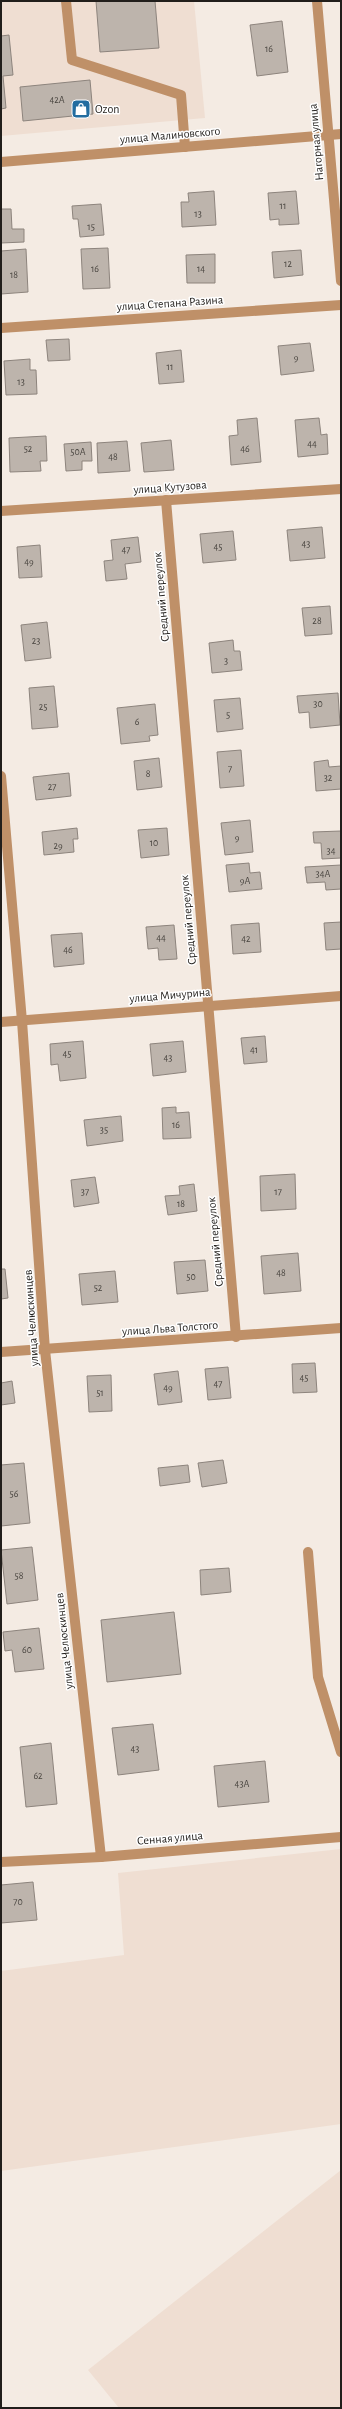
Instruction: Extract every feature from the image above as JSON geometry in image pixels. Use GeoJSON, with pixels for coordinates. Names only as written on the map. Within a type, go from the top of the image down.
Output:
{"type":"FeatureCollection","features":[{"type":"Feature","properties":{"kind":"street"},"geometry":{"type":"LineString","coordinates":[[66,1],[72,60],[181,94],[185,147]]}},
{"type":"Feature","properties":{"kind":"street","name":"Нагорная улица"},"geometry":{"type":"LineString","coordinates":[[317,1],[341,281]]}},
{"type":"Feature","properties":{"kind":"street","name":"улица Малиновского"},"geometry":{"type":"LineString","coordinates":[[1,162],[341,134]]}},
{"type":"Feature","properties":{"kind":"street","name":"улица Степана Разина"},"geometry":{"type":"LineString","coordinates":[[1,328],[341,305]]}},
{"type":"Feature","properties":{"kind":"street","name":"улица Кутузова"},"geometry":{"type":"LineString","coordinates":[[1,511],[341,489]]}},
{"type":"Feature","properties":{"kind":"street","name":"Средний переулок"},"geometry":{"type":"LineString","coordinates":[[166,500],[236,1337]]}},
{"type":"Feature","properties":{"kind":"street","name":"улица Челюскинцев"},"geometry":{"type":"LineString","coordinates":[[1,776],[22,1021],[45,1350],[101,1857]]}},
{"type":"Feature","properties":{"kind":"street","name":"улица Мичурина"},"geometry":{"type":"LineString","coordinates":[[1,1022],[341,996]]}},
{"type":"Feature","properties":{"kind":"street","name":"улица Льва Толстого"},"geometry":{"type":"LineString","coordinates":[[1,1352],[236,1337],[341,1328]]}},
{"type":"Feature","properties":{"kind":"street"},"geometry":{"type":"LineString","coordinates":[[308,1552],[318,1677],[341,1752]]}},
{"type":"Feature","properties":{"kind":"street","name":"Сенная улица"},"geometry":{"type":"LineString","coordinates":[[1,1862],[101,1857],[341,1837]]}},
{"type":"Feature","properties":{"kind":"shaded area"},"geometry":{"type":"Polygon","coordinates":[[[1,1],[194,1],[205,118],[1,136],[1,1]]]}},
{"type":"Feature","properties":{"kind":"shaded area"},"geometry":{"type":"Polygon","coordinates":[[[341,1849],[341,2124],[1,2171],[1,1971],[124,1955],[118,1873],[341,1849]]]}},
{"type":"Feature","properties":{"kind":"shaded area"},"geometry":{"type":"Polygon","coordinates":[[[341,2170],[341,2408],[119,2408],[88,2370],[341,2170]]]}},
{"type":"Feature","properties":{"kind":"building"},"geometry":{"type":"Polygon","coordinates":[[[96,1],[155,1],[159,48],[100,52],[96,1]]]}},
{"type":"Feature","properties":{"kind":"building"},"geometry":{"type":"Polygon","coordinates":[[[282,21],[288,72],[257,76],[250,25],[282,21]]]}},
{"type":"Feature","properties":{"kind":"building"},"geometry":{"type":"Polygon","coordinates":[[[9,35],[13,75],[3,76],[6,108],[1,109],[1,36],[9,35]]]}},
{"type":"Feature","properties":{"kind":"building"},"geometry":{"type":"Polygon","coordinates":[[[90,80],[93,114],[23,121],[20,87],[90,80]]]}},
{"type":"Feature","properties":{"kind":"building"},"geometry":{"type":"Polygon","coordinates":[[[214,191],[216,225],[182,227],[181,202],[189,202],[188,193],[214,191]]]}},
{"type":"Feature","properties":{"kind":"building"},"geometry":{"type":"Polygon","coordinates":[[[296,191],[299,224],[279,225],[279,219],[270,220],[268,193],[296,191]]]}},
{"type":"Feature","properties":{"kind":"building"},"geometry":{"type":"Polygon","coordinates":[[[101,204],[104,235],[80,237],[78,219],[73,219],[72,206],[101,204]]]}},
{"type":"Feature","properties":{"kind":"building"},"geometry":{"type":"Polygon","coordinates":[[[1,209],[11,209],[12,229],[24,229],[24,242],[1,243],[1,209]]]}},
{"type":"Feature","properties":{"kind":"building"},"geometry":{"type":"Polygon","coordinates":[[[108,248],[110,288],[83,289],[81,249],[108,248]]]}},
{"type":"Feature","properties":{"kind":"building"},"geometry":{"type":"Polygon","coordinates":[[[26,249],[28,292],[1,294],[1,251],[26,249]]]}},
{"type":"Feature","properties":{"kind":"building"},"geometry":{"type":"Polygon","coordinates":[[[301,250],[303,275],[274,278],[272,252],[301,250]]]}},
{"type":"Feature","properties":{"kind":"building"},"geometry":{"type":"Polygon","coordinates":[[[215,254],[215,283],[187,283],[186,255],[215,254]]]}},
{"type":"Feature","properties":{"kind":"building"},"geometry":{"type":"Polygon","coordinates":[[[69,339],[70,360],[48,361],[46,340],[69,339]]]}},
{"type":"Feature","properties":{"kind":"building"},"geometry":{"type":"Polygon","coordinates":[[[310,343],[314,371],[281,375],[278,346],[310,343]]]}},
{"type":"Feature","properties":{"kind":"building"},"geometry":{"type":"Polygon","coordinates":[[[181,350],[184,382],[159,384],[156,353],[181,350]]]}},
{"type":"Feature","properties":{"kind":"building"},"geometry":{"type":"Polygon","coordinates":[[[30,359],[30,370],[36,370],[37,394],[6,395],[4,361],[30,359]]]}},
{"type":"Feature","properties":{"kind":"building"},"geometry":{"type":"Polygon","coordinates":[[[257,418],[261,462],[231,465],[229,436],[238,435],[237,420],[257,418]]]}},
{"type":"Feature","properties":{"kind":"building"},"geometry":{"type":"Polygon","coordinates":[[[319,418],[321,435],[327,434],[328,454],[298,457],[295,420],[319,418]]]}},
{"type":"Feature","properties":{"kind":"building"},"geometry":{"type":"Polygon","coordinates":[[[46,436],[47,461],[40,461],[41,471],[10,472],[9,438],[46,436]]]}},
{"type":"Feature","properties":{"kind":"building"},"geometry":{"type":"Polygon","coordinates":[[[171,440],[174,470],[144,472],[141,443],[171,440]]]}},
{"type":"Feature","properties":{"kind":"building"},"geometry":{"type":"Polygon","coordinates":[[[127,441],[130,471],[98,473],[97,443],[127,441]]]}},
{"type":"Feature","properties":{"kind":"building"},"geometry":{"type":"Polygon","coordinates":[[[91,442],[92,461],[82,461],[82,470],[66,471],[64,444],[91,442]]]}},
{"type":"Feature","properties":{"kind":"building"},"geometry":{"type":"Polygon","coordinates":[[[322,527],[325,558],[290,561],[287,530],[322,527]]]}},
{"type":"Feature","properties":{"kind":"building"},"geometry":{"type":"Polygon","coordinates":[[[233,531],[236,560],[203,563],[200,534],[233,531]]]}},
{"type":"Feature","properties":{"kind":"building"},"geometry":{"type":"Polygon","coordinates":[[[138,537],[141,562],[125,564],[127,579],[106,581],[104,561],[113,560],[111,540],[138,537]]]}},
{"type":"Feature","properties":{"kind":"building"},"geometry":{"type":"Polygon","coordinates":[[[40,545],[42,577],[19,578],[17,547],[40,545]]]}},
{"type":"Feature","properties":{"kind":"building"},"geometry":{"type":"Polygon","coordinates":[[[330,606],[332,634],[305,636],[302,608],[330,606]]]}},
{"type":"Feature","properties":{"kind":"building"},"geometry":{"type":"Polygon","coordinates":[[[47,622],[51,658],[25,661],[21,625],[47,622]]]}},
{"type":"Feature","properties":{"kind":"building"},"geometry":{"type":"Polygon","coordinates":[[[233,640],[234,651],[240,651],[242,670],[212,673],[209,643],[233,640]]]}},
{"type":"Feature","properties":{"kind":"building"},"geometry":{"type":"Polygon","coordinates":[[[54,686],[58,727],[32,729],[29,688],[54,686]]]}},
{"type":"Feature","properties":{"kind":"building"},"geometry":{"type":"Polygon","coordinates":[[[338,693],[340,725],[310,728],[309,712],[299,713],[297,696],[338,693]]]}},
{"type":"Feature","properties":{"kind":"building"},"geometry":{"type":"Polygon","coordinates":[[[240,698],[243,729],[217,732],[214,700],[240,698]]]}},
{"type":"Feature","properties":{"kind":"building"},"geometry":{"type":"Polygon","coordinates":[[[155,704],[158,735],[149,736],[150,741],[121,744],[117,708],[155,704]]]}},
{"type":"Feature","properties":{"kind":"building"},"geometry":{"type":"Polygon","coordinates":[[[241,750],[244,786],[220,788],[217,752],[241,750]]]}},
{"type":"Feature","properties":{"kind":"building"},"geometry":{"type":"Polygon","coordinates":[[[159,758],[162,787],[137,790],[134,761],[159,758]]]}},
{"type":"Feature","properties":{"kind":"building"},"geometry":{"type":"Polygon","coordinates":[[[328,760],[329,767],[341,766],[341,789],[316,791],[314,762],[328,760]]]}},
{"type":"Feature","properties":{"kind":"building"},"geometry":{"type":"Polygon","coordinates":[[[69,773],[71,796],[36,800],[33,777],[69,773]]]}},
{"type":"Feature","properties":{"kind":"building"},"geometry":{"type":"Polygon","coordinates":[[[250,820],[253,852],[225,855],[221,823],[250,820]]]}},
{"type":"Feature","properties":{"kind":"building"},"geometry":{"type":"Polygon","coordinates":[[[77,828],[78,839],[73,839],[74,852],[44,855],[42,832],[77,828]]]}},
{"type":"Feature","properties":{"kind":"building"},"geometry":{"type":"Polygon","coordinates":[[[167,828],[169,855],[141,858],[138,830],[167,828]]]}},
{"type":"Feature","properties":{"kind":"building"},"geometry":{"type":"Polygon","coordinates":[[[341,831],[341,858],[322,859],[321,843],[314,843],[313,832],[341,831]]]}},
{"type":"Feature","properties":{"kind":"building"},"geometry":{"type":"Polygon","coordinates":[[[249,863],[250,873],[260,872],[262,889],[229,892],[226,865],[249,863]]]}},
{"type":"Feature","properties":{"kind":"building"},"geometry":{"type":"Polygon","coordinates":[[[341,865],[341,889],[326,890],[325,882],[307,883],[305,867],[341,865]]]}},
{"type":"Feature","properties":{"kind":"building"},"geometry":{"type":"Polygon","coordinates":[[[341,922],[341,949],[326,950],[324,923],[341,922]]]}},
{"type":"Feature","properties":{"kind":"building"},"geometry":{"type":"Polygon","coordinates":[[[259,923],[261,952],[233,954],[231,925],[259,923]]]}},
{"type":"Feature","properties":{"kind":"building"},"geometry":{"type":"Polygon","coordinates":[[[174,925],[177,959],[159,960],[158,948],[148,949],[146,927],[174,925]]]}},
{"type":"Feature","properties":{"kind":"building"},"geometry":{"type":"Polygon","coordinates":[[[82,933],[84,964],[54,967],[51,935],[82,933]]]}},
{"type":"Feature","properties":{"kind":"building"},"geometry":{"type":"Polygon","coordinates":[[[265,1036],[267,1062],[244,1064],[241,1038],[265,1036]]]}},
{"type":"Feature","properties":{"kind":"building"},"geometry":{"type":"Polygon","coordinates":[[[83,1041],[86,1078],[60,1081],[58,1064],[51,1065],[50,1044],[83,1041]]]}},
{"type":"Feature","properties":{"kind":"building"},"geometry":{"type":"Polygon","coordinates":[[[183,1041],[186,1072],[153,1076],[150,1044],[183,1041]]]}},
{"type":"Feature","properties":{"kind":"building"},"geometry":{"type":"Polygon","coordinates":[[[176,1107],[176,1113],[189,1112],[191,1138],[163,1139],[162,1108],[176,1107]]]}},
{"type":"Feature","properties":{"kind":"building"},"geometry":{"type":"Polygon","coordinates":[[[121,1116],[123,1141],[87,1146],[84,1120],[121,1116]]]}},
{"type":"Feature","properties":{"kind":"building"},"geometry":{"type":"Polygon","coordinates":[[[295,1174],[296,1209],[261,1211],[260,1176],[295,1174]]]}},
{"type":"Feature","properties":{"kind":"building"},"geometry":{"type":"Polygon","coordinates":[[[95,1177],[99,1203],[74,1207],[71,1180],[95,1177]]]}},
{"type":"Feature","properties":{"kind":"building"},"geometry":{"type":"Polygon","coordinates":[[[194,1184],[197,1211],[168,1215],[165,1196],[180,1195],[179,1186],[194,1184]]]}},
{"type":"Feature","properties":{"kind":"building"},"geometry":{"type":"Polygon","coordinates":[[[298,1253],[301,1291],[264,1294],[261,1256],[298,1253]]]}},
{"type":"Feature","properties":{"kind":"building"},"geometry":{"type":"Polygon","coordinates":[[[205,1260],[208,1291],[177,1294],[174,1262],[205,1260]]]}},
{"type":"Feature","properties":{"kind":"building"},"geometry":{"type":"Polygon","coordinates":[[[1,1269],[5,1269],[8,1298],[1,1299],[1,1269]]]}},
{"type":"Feature","properties":{"kind":"building"},"geometry":{"type":"Polygon","coordinates":[[[115,1271],[118,1302],[82,1305],[79,1274],[115,1271]]]}},
{"type":"Feature","properties":{"kind":"building"},"geometry":{"type":"Polygon","coordinates":[[[315,1363],[317,1392],[293,1393],[292,1364],[315,1363]]]}},
{"type":"Feature","properties":{"kind":"building"},"geometry":{"type":"Polygon","coordinates":[[[228,1367],[231,1398],[208,1400],[205,1369],[228,1367]]]}},
{"type":"Feature","properties":{"kind":"building"},"geometry":{"type":"Polygon","coordinates":[[[178,1371],[182,1402],[158,1405],[154,1374],[178,1371]]]}},
{"type":"Feature","properties":{"kind":"building"},"geometry":{"type":"Polygon","coordinates":[[[111,1375],[112,1411],[89,1412],[87,1376],[111,1375]]]}},
{"type":"Feature","properties":{"kind":"building"},"geometry":{"type":"Polygon","coordinates":[[[12,1381],[15,1403],[1,1405],[1,1383],[12,1381]]]}},
{"type":"Feature","properties":{"kind":"building"},"geometry":{"type":"Polygon","coordinates":[[[223,1460],[227,1483],[202,1487],[198,1463],[223,1460]]]}},
{"type":"Feature","properties":{"kind":"building"},"geometry":{"type":"Polygon","coordinates":[[[24,1463],[30,1523],[1,1526],[1,1465],[24,1463]]]}},
{"type":"Feature","properties":{"kind":"building"},"geometry":{"type":"Polygon","coordinates":[[[188,1465],[190,1482],[160,1486],[158,1468],[188,1465]]]}},
{"type":"Feature","properties":{"kind":"building"},"geometry":{"type":"Polygon","coordinates":[[[32,1547],[38,1600],[7,1604],[1,1550],[32,1547]]]}},
{"type":"Feature","properties":{"kind":"building"},"geometry":{"type":"Polygon","coordinates":[[[229,1568],[231,1592],[201,1595],[200,1570],[229,1568]]]}},
{"type":"Feature","properties":{"kind":"building"},"geometry":{"type":"Polygon","coordinates":[[[174,1612],[181,1674],[107,1682],[101,1620],[174,1612]]]}},
{"type":"Feature","properties":{"kind":"building"},"geometry":{"type":"Polygon","coordinates":[[[39,1628],[44,1669],[15,1672],[12,1650],[5,1651],[3,1632],[39,1628]]]}},
{"type":"Feature","properties":{"kind":"building"},"geometry":{"type":"Polygon","coordinates":[[[153,1724],[159,1770],[118,1775],[112,1728],[153,1724]]]}},
{"type":"Feature","properties":{"kind":"building"},"geometry":{"type":"Polygon","coordinates":[[[51,1743],[57,1804],[26,1807],[20,1747],[51,1743]]]}},
{"type":"Feature","properties":{"kind":"building"},"geometry":{"type":"Polygon","coordinates":[[[265,1761],[269,1802],[218,1807],[214,1766],[265,1761]]]}},
{"type":"Feature","properties":{"kind":"building"},"geometry":{"type":"Polygon","coordinates":[[[33,1882],[37,1920],[1,1923],[1,1885],[33,1882]]]}},
{"type":"Feature","properties":{"kind":"place","name":"Ozon"},"geometry":{"type":"Point","coordinates":[81,109]}}]}
